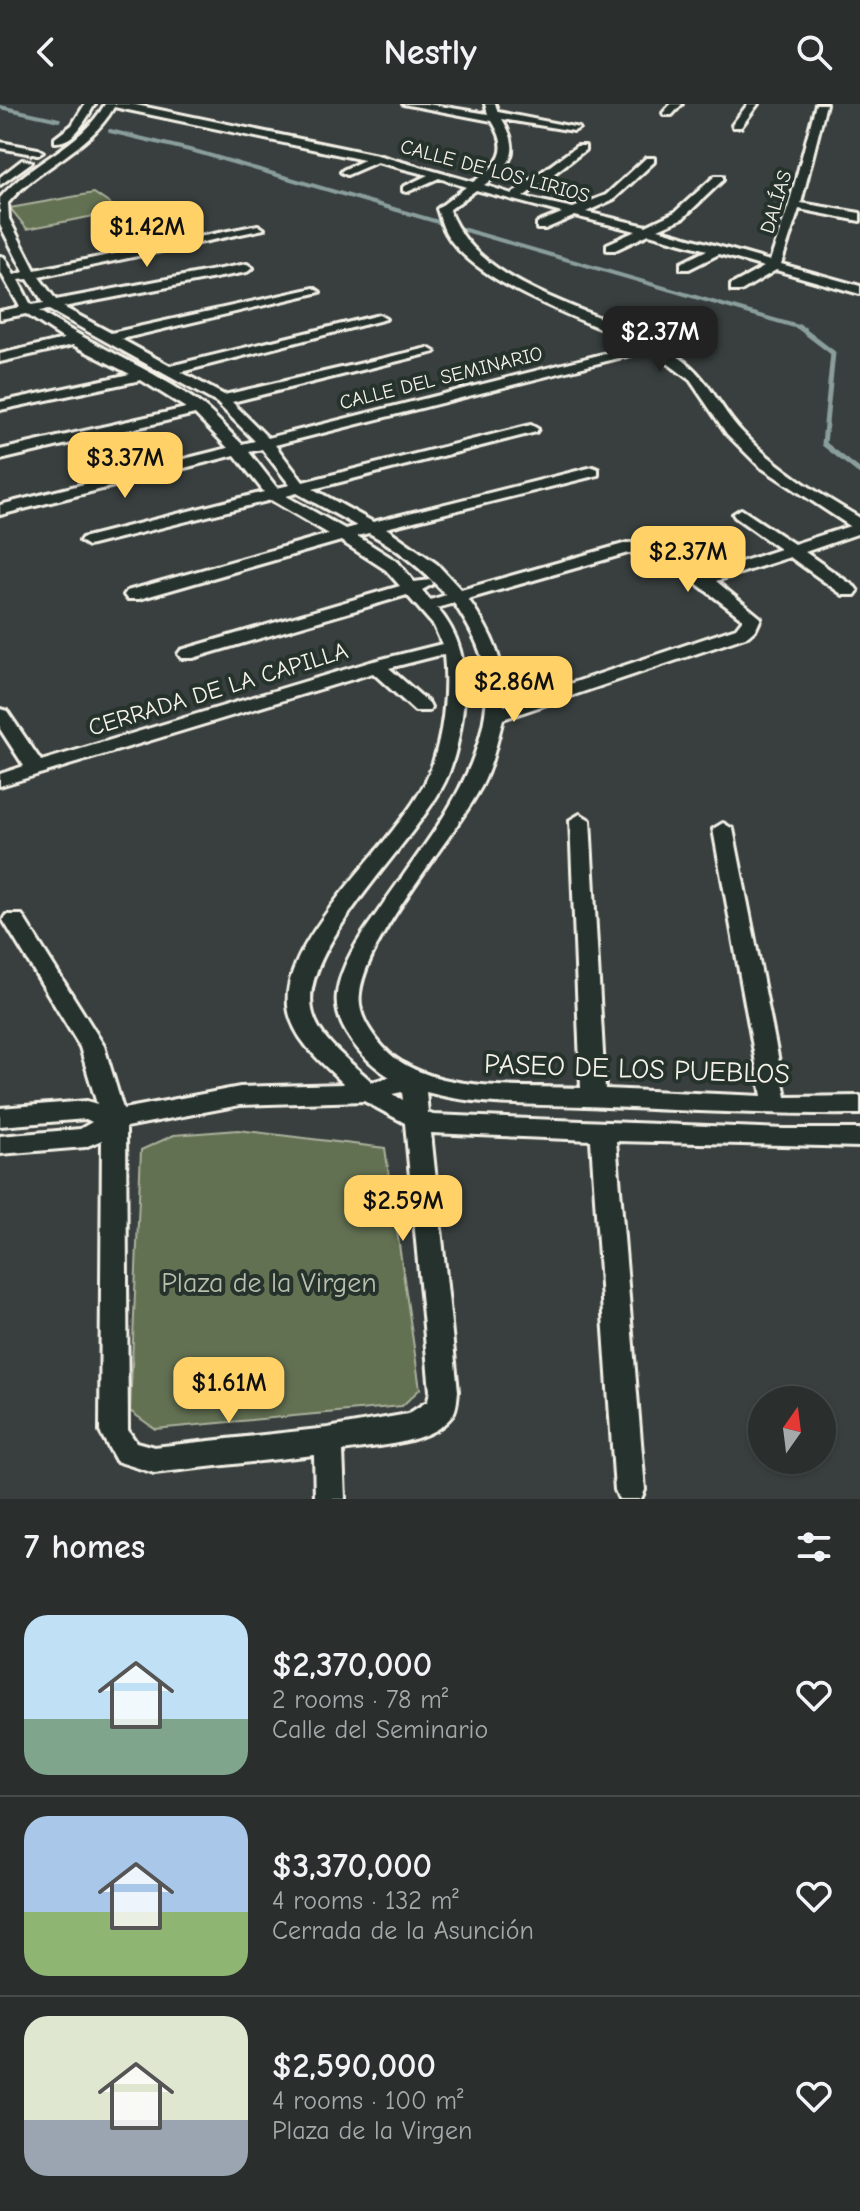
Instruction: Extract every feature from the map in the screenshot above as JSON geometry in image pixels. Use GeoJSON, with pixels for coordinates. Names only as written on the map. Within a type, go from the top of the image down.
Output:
{"type":"FeatureCollection","features":[{"type":"Feature","properties":{"kind":"street"},"geometry":{"type":"LineString","coordinates":[[0,182],[76,127],[90,104]]}},
{"type":"Feature","properties":{"kind":"street"},"geometry":{"type":"LineString","coordinates":[[113,104],[99,126],[37,170],[2,203],[3,219],[31,274],[54,307],[222,400],[266,444],[300,488],[395,540],[457,596],[482,632],[492,660],[496,690],[494,716],[484,755],[469,792],[374,933],[356,968],[348,994],[350,1015],[363,1040],[383,1062],[413,1080]]}},
{"type":"Feature","properties":{"kind":"street","name":"CALLE DE LOS LIRIOS"},"geometry":{"type":"LineString","coordinates":[[113,104],[377,158],[860,290]]}},
{"type":"Feature","properties":{"kind":"street"},"geometry":{"type":"LineString","coordinates":[[408,104],[493,112],[574,128]]}},
{"type":"Feature","properties":{"kind":"street"},"geometry":{"type":"LineString","coordinates":[[668,113],[677,104]]}},
{"type":"Feature","properties":{"kind":"street"},"geometry":{"type":"LineString","coordinates":[[737,125],[753,104]]}},
{"type":"Feature","properties":{"kind":"street","name":"DALÍAS"},"geometry":{"type":"LineString","coordinates":[[736,288],[774,266],[795,205],[821,104]]}},
{"type":"Feature","properties":{"kind":"street"},"geometry":{"type":"LineString","coordinates":[[493,112],[509,141],[506,160],[443,209],[444,221],[453,234],[505,279],[651,346],[685,367],[706,390],[735,435],[762,461],[860,527]]}},
{"type":"Feature","properties":{"kind":"street"},"geometry":{"type":"LineString","coordinates":[[62,138],[79,140]]}},
{"type":"Feature","properties":{"kind":"street"},"geometry":{"type":"LineString","coordinates":[[0,145],[38,152]]}},
{"type":"Feature","properties":{"kind":"street"},"geometry":{"type":"LineString","coordinates":[[284,157],[312,145]]}},
{"type":"Feature","properties":{"kind":"street"},"geometry":{"type":"LineString","coordinates":[[482,207],[508,196],[581,148]]}},
{"type":"Feature","properties":{"kind":"street"},"geometry":{"type":"LineString","coordinates":[[347,172],[377,158]]}},
{"type":"Feature","properties":{"kind":"street"},"geometry":{"type":"LineString","coordinates":[[541,226],[610,197],[650,160]]}},
{"type":"Feature","properties":{"kind":"street"},"geometry":{"type":"LineString","coordinates":[[407,189],[439,174]]}},
{"type":"Feature","properties":{"kind":"street"},"geometry":{"type":"LineString","coordinates":[[611,247],[679,215],[719,178]]}},
{"type":"Feature","properties":{"kind":"street"},"geometry":{"type":"LineString","coordinates":[[795,205],[860,217]]}},
{"type":"Feature","properties":{"kind":"street"},"geometry":{"type":"LineString","coordinates":[[10,278],[258,229]]}},
{"type":"Feature","properties":{"kind":"street"},"geometry":{"type":"LineString","coordinates":[[0,252],[19,249]]}},
{"type":"Feature","properties":{"kind":"street"},"geometry":{"type":"LineString","coordinates":[[685,266],[717,250]]}},
{"type":"Feature","properties":{"kind":"street"},"geometry":{"type":"LineString","coordinates":[[0,260],[27,309],[75,341],[143,375],[198,409],[240,451],[274,495],[392,566],[442,625],[452,647],[456,681],[453,718],[438,776],[406,826],[326,930],[301,984],[300,1011],[310,1036],[367,1092],[429,1124],[860,1138]]}},
{"type":"Feature","properties":{"kind":"street"},"geometry":{"type":"LineString","coordinates":[[0,315],[247,268]]}},
{"type":"Feature","properties":{"kind":"street"},"geometry":{"type":"LineString","coordinates":[[106,338],[314,292]]}},
{"type":"Feature","properties":{"kind":"street"},"geometry":{"type":"LineString","coordinates":[[170,370],[379,319]]}},
{"type":"Feature","properties":{"kind":"street"},"geometry":{"type":"LineString","coordinates":[[0,358],[75,341]]}},
{"type":"Feature","properties":{"kind":"street","name":"CALLE DEL SEMINARIO"},"geometry":{"type":"LineString","coordinates":[[0,510],[651,346]]}},
{"type":"Feature","properties":{"kind":"street"},"geometry":{"type":"LineString","coordinates":[[222,400],[428,352]]}},
{"type":"Feature","properties":{"kind":"street"},"geometry":{"type":"LineString","coordinates":[[0,406],[143,375]]}},
{"type":"Feature","properties":{"kind":"street"},"geometry":{"type":"LineString","coordinates":[[0,455],[198,409]]}},
{"type":"Feature","properties":{"kind":"street"},"geometry":{"type":"LineString","coordinates":[[88,541],[531,429]]}},
{"type":"Feature","properties":{"kind":"street"},"geometry":{"type":"LineString","coordinates":[[133,595],[371,527],[593,472]]}},
{"type":"Feature","properties":{"kind":"street"},"geometry":{"type":"LineString","coordinates":[[741,514],[849,591]]}},
{"type":"Feature","properties":{"kind":"street"},"geometry":{"type":"LineString","coordinates":[[703,580],[860,527]]}},
{"type":"Feature","properties":{"kind":"street"},"geometry":{"type":"LineString","coordinates":[[426,606],[638,547],[654,547],[667,552],[752,618],[750,625],[742,632],[494,716]]}},
{"type":"Feature","properties":{"kind":"street"},"geometry":{"type":"LineString","coordinates":[[187,654],[440,580]]}},
{"type":"Feature","properties":{"kind":"street","name":"CERRADA DE LA CAPILLA"},"geometry":{"type":"LineString","coordinates":[[0,780],[376,666],[452,647]]}},
{"type":"Feature","properties":{"kind":"street"},"geometry":{"type":"LineString","coordinates":[[376,666],[422,707]]}},
{"type":"Feature","properties":{"kind":"street"},"geometry":{"type":"LineString","coordinates":[[0,715],[36,769]]}},
{"type":"Feature","properties":{"kind":"street"},"geometry":{"type":"LineString","coordinates":[[580,820],[593,1098]]}},
{"type":"Feature","properties":{"kind":"street"},"geometry":{"type":"LineString","coordinates":[[723,829],[776,1106]]}},
{"type":"Feature","properties":{"kind":"street"},"geometry":{"type":"LineString","coordinates":[[14,920],[92,1046],[114,1120],[114,1432],[126,1452],[154,1460],[328,1441],[414,1426],[441,1408],[444,1391],[413,1080]]}},
{"type":"Feature","properties":{"kind":"street"},"geometry":{"type":"LineString","coordinates":[[0,1145],[85,1138],[114,1120],[240,1096],[367,1092],[413,1080]]}},
{"type":"Feature","properties":{"kind":"street","name":"PASEO DE LOS PUEBLOS"},"geometry":{"type":"LineString","coordinates":[[413,1080],[455,1091],[776,1106],[860,1105]]}},
{"type":"Feature","properties":{"kind":"street"},"geometry":{"type":"LineString","coordinates":[[0,1117],[87,1110],[114,1120]]}},
{"type":"Feature","properties":{"kind":"street"},"geometry":{"type":"LineString","coordinates":[[603,1132],[630,1490]]}},
{"type":"Feature","properties":{"kind":"street"},"geometry":{"type":"LineString","coordinates":[[328,1441],[330,1499]]}},
{"type":"Feature","properties":{"kind":"green space"},"geometry":{"type":"Polygon","coordinates":[[[94,193],[120,211],[27,229],[10,208],[94,193]]]}},
{"type":"Feature","properties":{"kind":"green space","name":"Plaza de la Virgen"},"geometry":{"type":"Polygon","coordinates":[[[238,1130],[385,1148],[420,1389],[402,1406],[155,1429],[130,1411],[141,1150],[174,1135],[238,1130]]]}},
{"type":"Feature","properties":{"kind":"waterway"},"geometry":{"type":"LineString","coordinates":[[0,107],[59,120]]}},
{"type":"Feature","properties":{"kind":"waterway"},"geometry":{"type":"LineString","coordinates":[[110,131],[198,152],[800,327]]}},
{"type":"Feature","properties":{"kind":"waterway"},"geometry":{"type":"LineString","coordinates":[[800,327],[805,329]]}},
{"type":"Feature","properties":{"kind":"waterway"},"geometry":{"type":"LineString","coordinates":[[800,327],[833,353],[824,444],[860,472]]}}]}
